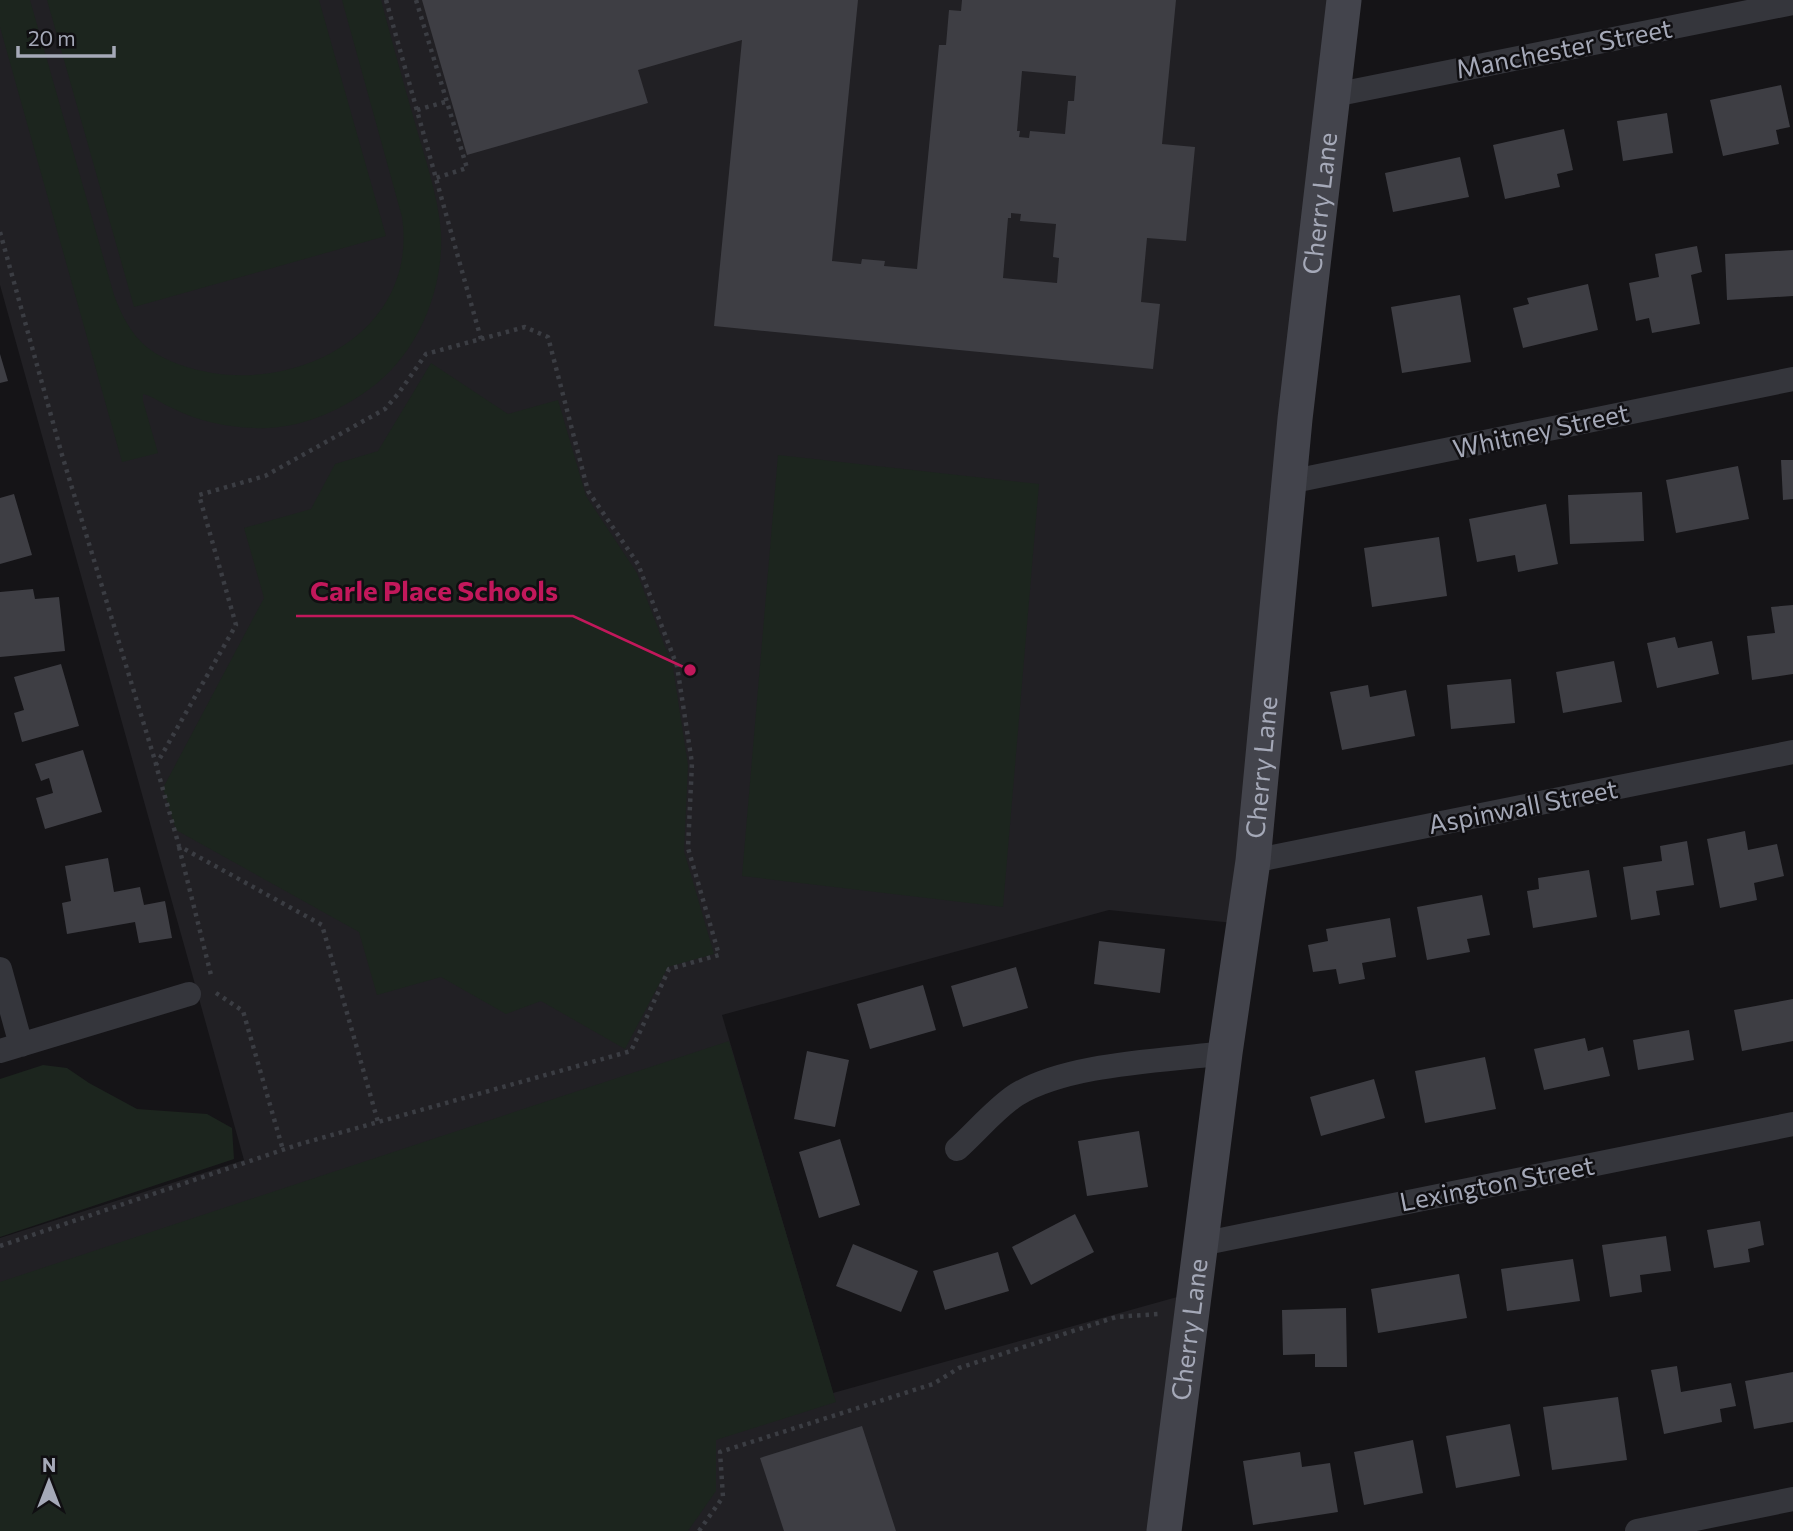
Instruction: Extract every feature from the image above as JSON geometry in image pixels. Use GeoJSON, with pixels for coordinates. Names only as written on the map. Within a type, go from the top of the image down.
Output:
{"type":"FeatureCollection","features":[{"type":"Feature","properties":{"kind":"street","name":"Cherry Lane"},"geometry":{"type":"LineString","coordinates":[[1164,1531],[1225,1053],[1253,861],[1289,482],[1343,0]]}},
{"type":"Feature","properties":{"kind":"street","name":"Manchester Street"},"geometry":{"type":"LineString","coordinates":[[1334,94],[1793,4]]}},
{"type":"Feature","properties":{"kind":"street","name":"Whitney Street"},"geometry":{"type":"LineString","coordinates":[[1289,482],[1793,379]]}},
{"type":"Feature","properties":{"kind":"street","name":"Aspinwall Street"},"geometry":{"type":"LineString","coordinates":[[1253,861],[1793,752]]}},
{"type":"Feature","properties":{"kind":"street"},"geometry":{"type":"LineString","coordinates":[[0,969],[11,1048],[189,994]]}},
{"type":"Feature","properties":{"kind":"street"},"geometry":{"type":"LineString","coordinates":[[957,1149],[1016,1096],[1045,1082],[1098,1069],[1225,1053]]}},
{"type":"Feature","properties":{"kind":"street","name":"Lexington Street"},"geometry":{"type":"LineString","coordinates":[[1201,1244],[1793,1124]]}},
{"type":"Feature","properties":{"kind":"street"},"geometry":{"type":"LineString","coordinates":[[1637,1531],[1793,1499]]}},
{"type":"Feature","properties":{"kind":"path"},"geometry":{"type":"LineString","coordinates":[[386,0],[481,339]]}},
{"type":"Feature","properties":{"kind":"path"},"geometry":{"type":"LineString","coordinates":[[416,0],[467,168],[436,178]]}},
{"type":"Feature","properties":{"kind":"path"},"geometry":{"type":"LineString","coordinates":[[417,110],[445,102]]}},
{"type":"Feature","properties":{"kind":"path"},"geometry":{"type":"LineString","coordinates":[[0,232],[62,455],[179,846],[212,979]]}},
{"type":"Feature","properties":{"kind":"path"},"geometry":{"type":"LineString","coordinates":[[0,1245],[283,1150],[631,1051],[669,969],[719,955],[688,848],[692,763],[677,666],[638,564],[589,491],[548,337],[526,327],[426,354],[385,409],[265,476],[199,495],[236,625],[156,765]]}},
{"type":"Feature","properties":{"kind":"path"},"geometry":{"type":"LineString","coordinates":[[179,846],[322,925],[378,1122]]}},
{"type":"Feature","properties":{"kind":"path"},"geometry":{"type":"LineString","coordinates":[[215,992],[243,1011],[283,1150]]}},
{"type":"Feature","properties":{"kind":"path"},"geometry":{"type":"LineString","coordinates":[[699,1531],[723,1497],[720,1452],[933,1384],[959,1368],[1116,1317],[1158,1314]]}},
{"type":"Feature","properties":{"kind":"shaded area"},"geometry":{"type":"Polygon","coordinates":[[[0,0],[1344,0],[1243,924],[1109,910],[722,1015],[833,1393],[1195,1292],[1164,1531],[0,1531],[0,1238],[244,1160],[0,285],[0,0]]]}},
{"type":"Feature","properties":{"kind":"shaded area"},"geometry":{"type":"Polygon","coordinates":[[[0,0],[30,0],[114,295],[132,331],[148,348],[178,364],[212,373],[249,375],[285,370],[319,359],[349,342],[374,318],[393,289],[402,256],[402,217],[342,0],[381,0],[431,177],[441,232],[438,277],[424,320],[413,341],[385,376],[355,399],[328,413],[299,423],[269,428],[233,426],[202,420],[143,394],[158,453],[122,462],[0,27],[0,0]]]}},
{"type":"Feature","properties":{"kind":"shaded area"},"geometry":{"type":"Polygon","coordinates":[[[47,0],[319,0],[386,236],[134,307],[47,0]]]}},
{"type":"Feature","properties":{"kind":"shaded area"},"geometry":{"type":"Polygon","coordinates":[[[431,363],[508,414],[558,400],[586,496],[637,573],[673,668],[688,765],[684,851],[714,954],[668,967],[625,1049],[541,1001],[506,1014],[441,977],[377,995],[359,932],[176,830],[163,788],[264,598],[244,528],[311,509],[335,464],[378,451],[431,363]]]}},
{"type":"Feature","properties":{"kind":"shaded area"},"geometry":{"type":"Polygon","coordinates":[[[778,455],[1039,484],[1003,907],[742,876],[778,455]]]}},
{"type":"Feature","properties":{"kind":"shaded area"},"geometry":{"type":"Polygon","coordinates":[[[729,1041],[836,1402],[716,1440],[716,1491],[688,1531],[0,1531],[0,1282],[729,1041]]]}},
{"type":"Feature","properties":{"kind":"shaded area"},"geometry":{"type":"Polygon","coordinates":[[[43,1065],[67,1068],[137,1109],[207,1114],[232,1128],[234,1159],[0,1237],[0,1079],[43,1065]]]}},
{"type":"Feature","properties":{"kind":"building"},"geometry":{"type":"Polygon","coordinates":[[[422,0],[858,0],[832,261],[861,264],[862,259],[885,261],[884,266],[917,269],[939,45],[946,45],[949,10],[961,11],[962,0],[1176,0],[1162,144],[1195,147],[1186,241],[1147,238],[1141,302],[1160,304],[1153,369],[714,326],[742,40],[638,70],[648,103],[467,155],[422,0]],[[1022,71],[1017,131],[1020,131],[1019,137],[1029,138],[1030,131],[1065,134],[1068,101],[1074,101],[1076,76],[1022,71]],[[1011,213],[1011,218],[1008,218],[1003,278],[1057,283],[1059,258],[1053,257],[1056,224],[1020,221],[1021,214],[1011,213]]]}},
{"type":"Feature","properties":{"kind":"building"},"geometry":{"type":"Polygon","coordinates":[[[1781,85],[1790,127],[1776,130],[1779,144],[1723,156],[1710,100],[1781,85]]]}},
{"type":"Feature","properties":{"kind":"building"},"geometry":{"type":"Polygon","coordinates":[[[1667,113],[1673,153],[1623,161],[1617,121],[1667,113]]]}},
{"type":"Feature","properties":{"kind":"building"},"geometry":{"type":"Polygon","coordinates":[[[1564,129],[1573,170],[1557,174],[1560,187],[1505,199],[1493,145],[1564,129]]]}},
{"type":"Feature","properties":{"kind":"building"},"geometry":{"type":"Polygon","coordinates":[[[1460,157],[1469,197],[1393,212],[1385,173],[1460,157]]]}},
{"type":"Feature","properties":{"kind":"building"},"geometry":{"type":"Polygon","coordinates":[[[1697,246],[1702,272],[1691,275],[1700,324],[1652,333],[1649,318],[1636,321],[1629,283],[1659,277],[1655,254],[1697,246]]]}},
{"type":"Feature","properties":{"kind":"building"},"geometry":{"type":"Polygon","coordinates":[[[1793,250],[1793,296],[1727,300],[1725,254],[1793,250]]]}},
{"type":"Feature","properties":{"kind":"building"},"geometry":{"type":"Polygon","coordinates":[[[1588,284],[1598,330],[1523,348],[1513,308],[1529,304],[1527,298],[1588,284]]]}},
{"type":"Feature","properties":{"kind":"building"},"geometry":{"type":"Polygon","coordinates":[[[1460,295],[1471,362],[1402,373],[1391,307],[1460,295]]]}},
{"type":"Feature","properties":{"kind":"building"},"geometry":{"type":"Polygon","coordinates":[[[0,354],[8,381],[0,383],[0,354]]]}},
{"type":"Feature","properties":{"kind":"building"},"geometry":{"type":"Polygon","coordinates":[[[1781,460],[1793,460],[1793,499],[1783,500],[1781,460]]]}},
{"type":"Feature","properties":{"kind":"building"},"geometry":{"type":"Polygon","coordinates":[[[1738,466],[1749,519],[1676,533],[1666,480],[1738,466]]]}},
{"type":"Feature","properties":{"kind":"building"},"geometry":{"type":"Polygon","coordinates":[[[1642,492],[1644,541],[1570,544],[1568,495],[1642,492]]]}},
{"type":"Feature","properties":{"kind":"building"},"geometry":{"type":"Polygon","coordinates":[[[14,494],[32,555],[0,564],[0,498],[14,494]]]}},
{"type":"Feature","properties":{"kind":"building"},"geometry":{"type":"Polygon","coordinates":[[[1546,504],[1558,564],[1518,572],[1515,555],[1477,562],[1469,519],[1546,504]]]}},
{"type":"Feature","properties":{"kind":"building"},"geometry":{"type":"Polygon","coordinates":[[[1439,537],[1447,596],[1372,607],[1364,548],[1439,537]]]}},
{"type":"Feature","properties":{"kind":"building"},"geometry":{"type":"Polygon","coordinates":[[[33,589],[35,599],[59,597],[65,651],[0,657],[0,592],[33,589]]]}},
{"type":"Feature","properties":{"kind":"building"},"geometry":{"type":"Polygon","coordinates":[[[1793,605],[1793,674],[1752,680],[1747,636],[1775,633],[1771,607],[1793,605]]]}},
{"type":"Feature","properties":{"kind":"building"},"geometry":{"type":"Polygon","coordinates":[[[1675,637],[1678,648],[1712,641],[1719,674],[1657,688],[1647,643],[1675,637]]]}},
{"type":"Feature","properties":{"kind":"building"},"geometry":{"type":"Polygon","coordinates":[[[1614,661],[1622,702],[1563,713],[1556,672],[1614,661]]]}},
{"type":"Feature","properties":{"kind":"building"},"geometry":{"type":"Polygon","coordinates":[[[61,664],[79,726],[22,742],[14,713],[24,710],[14,677],[61,664]]]}},
{"type":"Feature","properties":{"kind":"building"},"geometry":{"type":"Polygon","coordinates":[[[1511,679],[1515,723],[1451,729],[1447,685],[1511,679]]]}},
{"type":"Feature","properties":{"kind":"building"},"geometry":{"type":"Polygon","coordinates":[[[1368,685],[1370,697],[1406,690],[1415,736],[1342,750],[1330,692],[1368,685]]]}},
{"type":"Feature","properties":{"kind":"building"},"geometry":{"type":"Polygon","coordinates":[[[83,750],[102,812],[45,829],[36,798],[53,793],[49,778],[41,781],[35,764],[83,750]]]}},
{"type":"Feature","properties":{"kind":"building"},"geometry":{"type":"Polygon","coordinates":[[[1745,831],[1748,850],[1777,844],[1784,876],[1754,883],[1757,900],[1720,908],[1707,839],[1745,831]]]}},
{"type":"Feature","properties":{"kind":"building"},"geometry":{"type":"Polygon","coordinates":[[[1687,841],[1694,885],[1656,891],[1660,915],[1631,920],[1623,867],[1662,861],[1660,846],[1687,841]]]}},
{"type":"Feature","properties":{"kind":"building"},"geometry":{"type":"Polygon","coordinates":[[[108,858],[114,892],[140,887],[144,905],[165,901],[172,938],[139,943],[135,922],[67,934],[62,903],[71,901],[65,866],[108,858]]]}},
{"type":"Feature","properties":{"kind":"building"},"geometry":{"type":"Polygon","coordinates":[[[1589,870],[1597,917],[1533,928],[1527,891],[1539,889],[1538,878],[1589,870]]]}},
{"type":"Feature","properties":{"kind":"building"},"geometry":{"type":"Polygon","coordinates":[[[1482,895],[1490,935],[1467,939],[1470,952],[1427,960],[1417,907],[1482,895]]]}},
{"type":"Feature","properties":{"kind":"building"},"geometry":{"type":"Polygon","coordinates":[[[1390,918],[1396,957],[1362,963],[1365,979],[1339,984],[1336,969],[1313,972],[1308,945],[1328,941],[1326,929],[1390,918]]]}},
{"type":"Feature","properties":{"kind":"building"},"geometry":{"type":"Polygon","coordinates":[[[1099,941],[1165,949],[1160,993],[1094,984],[1099,941]]]}},
{"type":"Feature","properties":{"kind":"building"},"geometry":{"type":"Polygon","coordinates":[[[1016,967],[1028,1008],[963,1027],[951,986],[1016,967]]]}},
{"type":"Feature","properties":{"kind":"building"},"geometry":{"type":"Polygon","coordinates":[[[923,985],[936,1030],[870,1049],[857,1004],[923,985]]]}},
{"type":"Feature","properties":{"kind":"building"},"geometry":{"type":"Polygon","coordinates":[[[1793,999],[1793,1041],[1742,1051],[1734,1010],[1793,999]]]}},
{"type":"Feature","properties":{"kind":"building"},"geometry":{"type":"Polygon","coordinates":[[[1689,1030],[1694,1060],[1638,1070],[1633,1040],[1689,1030]]]}},
{"type":"Feature","properties":{"kind":"building"},"geometry":{"type":"Polygon","coordinates":[[[1585,1038],[1588,1051],[1603,1047],[1610,1076],[1544,1090],[1534,1049],[1585,1038]]]}},
{"type":"Feature","properties":{"kind":"building"},"geometry":{"type":"Polygon","coordinates":[[[807,1051],[849,1060],[835,1127],[794,1119],[807,1051]]]}},
{"type":"Feature","properties":{"kind":"building"},"geometry":{"type":"Polygon","coordinates":[[[1485,1057],[1496,1109],[1425,1123],[1415,1071],[1485,1057]]]}},
{"type":"Feature","properties":{"kind":"building"},"geometry":{"type":"Polygon","coordinates":[[[1374,1079],[1385,1118],[1321,1136],[1310,1097],[1374,1079]]]}},
{"type":"Feature","properties":{"kind":"building"},"geometry":{"type":"Polygon","coordinates":[[[1139,1131],[1148,1187],[1087,1196],[1078,1141],[1139,1131]]]}},
{"type":"Feature","properties":{"kind":"building"},"geometry":{"type":"Polygon","coordinates":[[[840,1139],[860,1205],[819,1218],[799,1152],[840,1139]]]}},
{"type":"Feature","properties":{"kind":"building"},"geometry":{"type":"Polygon","coordinates":[[[1075,1214],[1094,1252],[1031,1285],[1012,1247],[1075,1214]]]}},
{"type":"Feature","properties":{"kind":"building"},"geometry":{"type":"Polygon","coordinates":[[[1760,1221],[1764,1245],[1748,1249],[1750,1262],[1714,1268],[1707,1230],[1760,1221]]]}},
{"type":"Feature","properties":{"kind":"building"},"geometry":{"type":"Polygon","coordinates":[[[1666,1236],[1671,1271],[1640,1275],[1642,1292],[1610,1297],[1602,1245],[1666,1236]]]}},
{"type":"Feature","properties":{"kind":"building"},"geometry":{"type":"Polygon","coordinates":[[[853,1244],[918,1271],[901,1312],[836,1286],[853,1244]]]}},
{"type":"Feature","properties":{"kind":"building"},"geometry":{"type":"Polygon","coordinates":[[[998,1252],[1009,1291],[945,1310],[933,1271],[998,1252]]]}},
{"type":"Feature","properties":{"kind":"building"},"geometry":{"type":"Polygon","coordinates":[[[1573,1259],[1580,1301],[1507,1311],[1501,1269],[1573,1259]]]}},
{"type":"Feature","properties":{"kind":"building"},"geometry":{"type":"Polygon","coordinates":[[[1459,1274],[1467,1318],[1378,1333],[1371,1289],[1459,1274]]]}},
{"type":"Feature","properties":{"kind":"building"},"geometry":{"type":"Polygon","coordinates":[[[1346,1308],[1347,1367],[1315,1367],[1315,1354],[1283,1355],[1282,1310],[1346,1308]]]}},
{"type":"Feature","properties":{"kind":"building"},"geometry":{"type":"Polygon","coordinates":[[[1677,1366],[1681,1392],[1731,1383],[1736,1406],[1720,1409],[1722,1422],[1664,1434],[1651,1370],[1677,1366]]]}},
{"type":"Feature","properties":{"kind":"building"},"geometry":{"type":"Polygon","coordinates":[[[1793,1372],[1793,1422],[1754,1429],[1745,1381],[1793,1372]]]}},
{"type":"Feature","properties":{"kind":"building"},"geometry":{"type":"Polygon","coordinates":[[[1618,1397],[1627,1460],[1552,1470],[1543,1407],[1618,1397]]]}},
{"type":"Feature","properties":{"kind":"building"},"geometry":{"type":"Polygon","coordinates":[[[1510,1424],[1520,1476],[1456,1488],[1446,1436],[1510,1424]]]}},
{"type":"Feature","properties":{"kind":"building"},"geometry":{"type":"Polygon","coordinates":[[[862,1426],[896,1531],[784,1531],[760,1458],[862,1426]]]}},
{"type":"Feature","properties":{"kind":"building"},"geometry":{"type":"Polygon","coordinates":[[[1413,1440],[1423,1493],[1364,1505],[1354,1452],[1413,1440]]]}},
{"type":"Feature","properties":{"kind":"building"},"geometry":{"type":"Polygon","coordinates":[[[1300,1452],[1302,1467],[1330,1463],[1338,1512],[1253,1525],[1243,1461],[1300,1452]]]}},
{"type":"Feature","properties":{"kind":"place","name":"Carle Place Schools"},"geometry":{"type":"Point","coordinates":[690,670]}}]}
